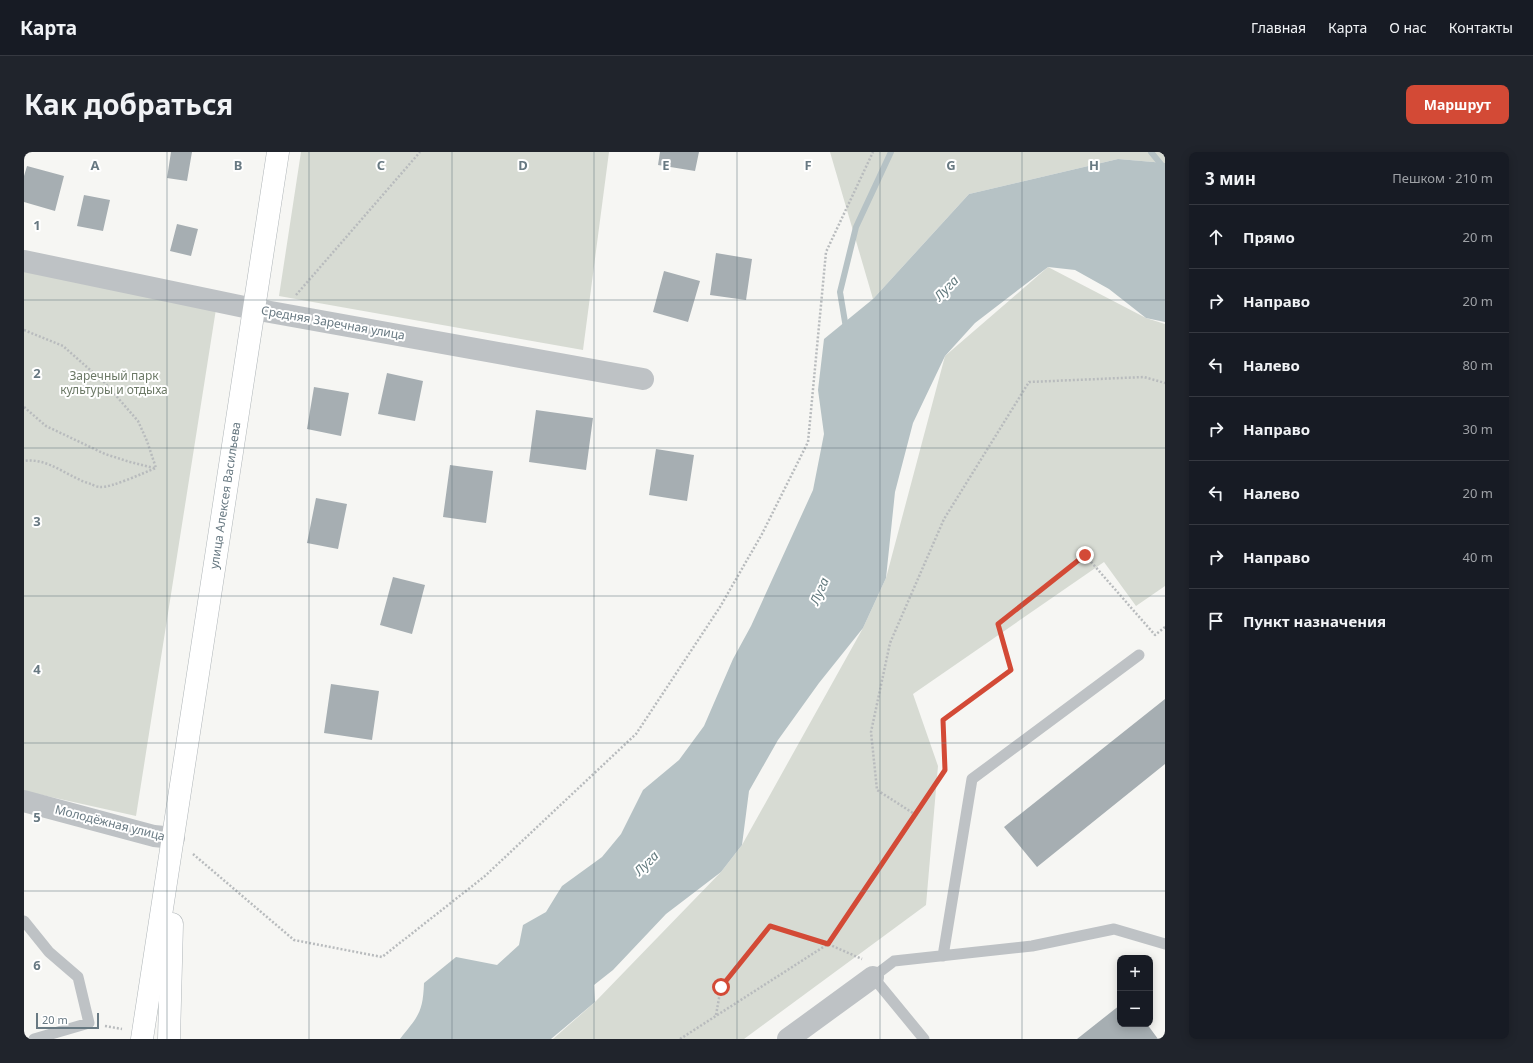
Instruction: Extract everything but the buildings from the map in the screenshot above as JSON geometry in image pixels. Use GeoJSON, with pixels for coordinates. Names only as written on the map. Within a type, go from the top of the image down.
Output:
{"type":"FeatureCollection","features":[{"type":"Feature","properties":{"kind":"main road","name":"улица Алексея Васильева"},"geometry":{"type":"LineString","coordinates":[[174,838],[278,152]]}},
{"type":"Feature","properties":{"kind":"main road"},"geometry":{"type":"LineString","coordinates":[[133,1034],[174,838]]}},
{"type":"Feature","properties":{"kind":"main road"},"geometry":{"type":"LineString","coordinates":[[169,1039],[174,838]]}},
{"type":"Feature","properties":{"kind":"street","name":"Средняя Заречная улица"},"geometry":{"type":"LineString","coordinates":[[24,261],[280,314],[644,379]]}},
{"type":"Feature","properties":{"kind":"street","name":"Молодёжная улица"},"geometry":{"type":"LineString","coordinates":[[24,801],[154,836],[174,838]]}},
{"type":"Feature","properties":{"kind":"street"},"geometry":{"type":"LineString","coordinates":[[788,1039],[879,973]]}},
{"type":"Feature","properties":{"kind":"lane"},"geometry":{"type":"LineString","coordinates":[[943,956],[972,779],[1139,656]]}},
{"type":"Feature","properties":{"kind":"lane"},"geometry":{"type":"LineString","coordinates":[[24,921],[49,952],[78,977],[89,1023],[34,1039]]}},
{"type":"Feature","properties":{"kind":"lane"},"geometry":{"type":"LineString","coordinates":[[924,1039],[879,973],[894,961],[1032,946],[1114,929],[1165,944]]}},
{"type":"Feature","properties":{"kind":"path"},"geometry":{"type":"LineString","coordinates":[[280,314],[420,152]]}},
{"type":"Feature","properties":{"kind":"path"},"geometry":{"type":"LineString","coordinates":[[174,838],[294,940],[382,957],[486,876],[636,734],[720,607],[762,534],[808,442],[826,252],[873,152]]}},
{"type":"Feature","properties":{"kind":"path"},"geometry":{"type":"LineString","coordinates":[[24,330],[63,346],[105,383],[138,421],[156,468]]}},
{"type":"Feature","properties":{"kind":"path"},"geometry":{"type":"LineString","coordinates":[[916,815],[877,790],[871,732],[890,643],[944,520],[1029,382],[1144,377],[1165,383]]}},
{"type":"Feature","properties":{"kind":"path"},"geometry":{"type":"LineString","coordinates":[[24,407],[46,426],[106,454],[130,462],[156,468]]}},
{"type":"Feature","properties":{"kind":"path"},"geometry":{"type":"LineString","coordinates":[[24,461],[32,460],[50,465],[81,481],[100,487],[114,485],[156,468]]}},
{"type":"Feature","properties":{"kind":"path"},"geometry":{"type":"LineString","coordinates":[[680,1039],[828,944],[945,770],[943,720],[1011,670],[998,624],[1085,555],[1155,635],[1165,627]]}},
{"type":"Feature","properties":{"kind":"path"},"geometry":{"type":"LineString","coordinates":[[716,1016],[721,987],[770,926],[828,944],[879,973]]}},
{"type":"Feature","properties":{"kind":"path"},"geometry":{"type":"LineString","coordinates":[[102,1026],[133,1034]]}},
{"type":"Feature","properties":{"kind":"green space"},"geometry":{"type":"Polygon","coordinates":[[[301,152],[609,152],[583,350],[279,296],[301,152]]]}},
{"type":"Feature","properties":{"kind":"green space"},"geometry":{"type":"Polygon","coordinates":[[[830,152],[1165,152],[1165,163],[1118,159],[969,194],[873,299],[830,152]]]}},
{"type":"Feature","properties":{"kind":"green space"},"geometry":{"type":"Polygon","coordinates":[[[1048,267],[1146,318],[1165,324],[1165,586],[1136,606],[1104,562],[913,694],[938,766],[926,905],[744,1039],[553,1039],[595,1002],[721,872],[742,845],[863,628],[886,578],[945,356],[1048,267]]]}},
{"type":"Feature","properties":{"kind":"green space","name":"Заречный парк культуры и отдыха"},"geometry":{"type":"Polygon","coordinates":[[[24,270],[216,309],[136,816],[24,791],[24,270]]]}},
{"type":"Feature","properties":{"kind":"water","name":"Луга"},"geometry":{"type":"Polygon","coordinates":[[[1118,159],[1165,163],[1165,322],[1146,318],[1109,289],[1075,270],[1048,267],[975,323],[945,356],[913,423],[895,492],[886,578],[863,628],[819,683],[778,740],[749,791],[742,845],[721,872],[666,914],[613,970],[594,985],[595,1002],[551,1039],[400,1039],[411,1025],[421,1008],[424,983],[456,957],[497,965],[519,945],[523,925],[546,912],[562,886],[602,857],[621,834],[643,790],[679,760],[704,726],[733,659],[751,626],[813,490],[824,434],[818,390],[824,339],[873,299],[969,194],[1118,159]]]}},
{"type":"Feature","properties":{"kind":"waterway"},"geometry":{"type":"LineString","coordinates":[[846,328],[840,292],[856,227],[891,152]]}},
{"type":"Feature","properties":{"kind":"waterway"},"geometry":{"type":"LineString","coordinates":[[1151,152],[1165,169]]}},
{"type":"Feature","properties":{"kind":"route"},"geometry":{"type":"LineString","coordinates":[[721,987],[770,926],[828,944],[945,770],[943,720],[1011,670],[998,624],[1085,555]]}}]}
